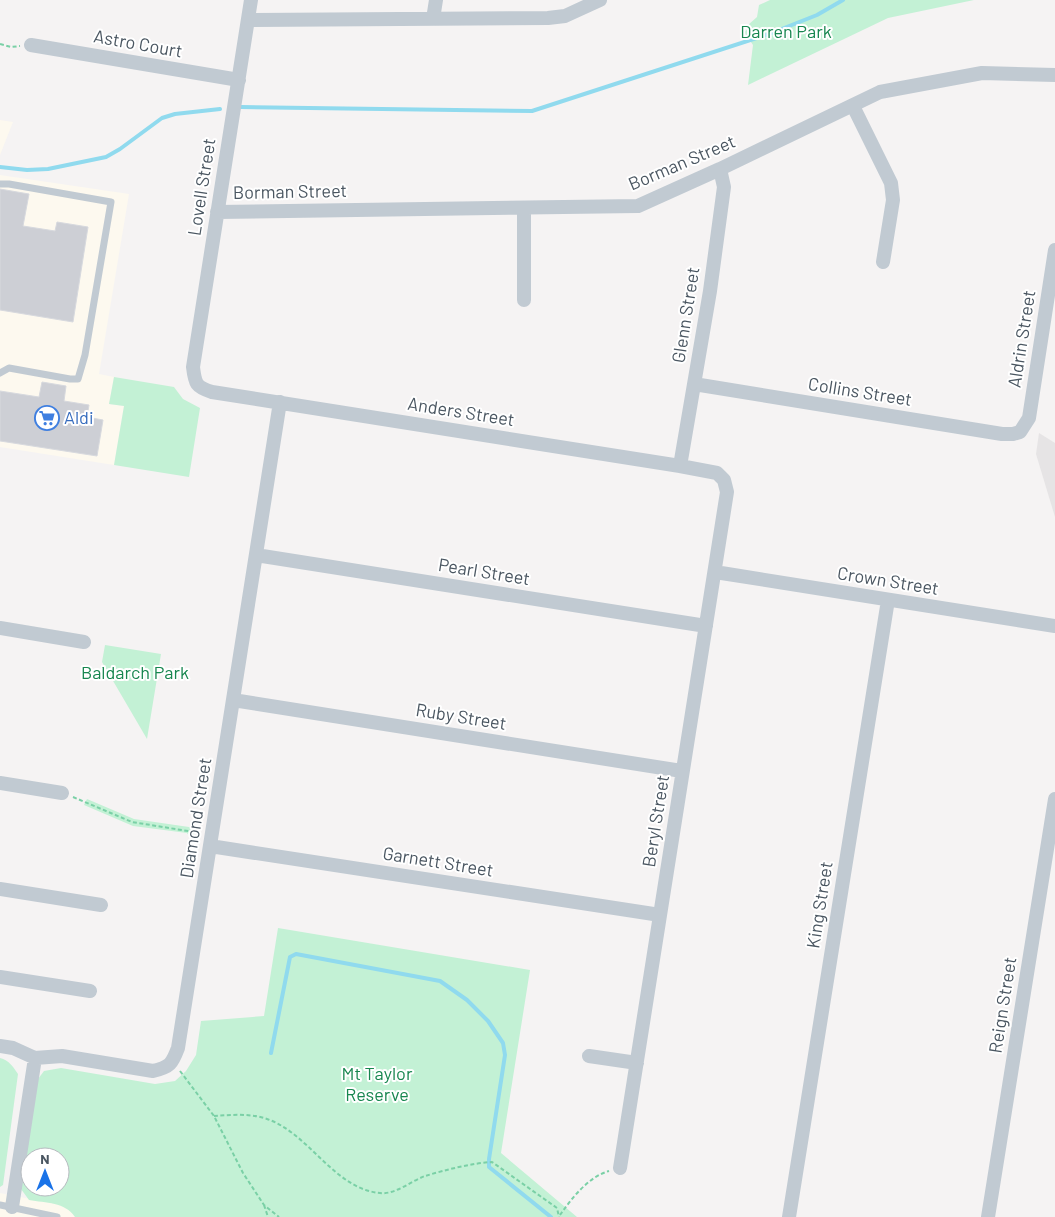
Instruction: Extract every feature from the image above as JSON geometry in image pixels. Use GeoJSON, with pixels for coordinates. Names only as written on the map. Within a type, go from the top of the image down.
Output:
{"type":"FeatureCollection","features":[{"type":"Feature","properties":{"kind":"street","name":"Lovell Street"},"geometry":{"type":"LineString","coordinates":[[194,379],[193,367],[252,0]]}},
{"type":"Feature","properties":{"kind":"street"},"geometry":{"type":"LineString","coordinates":[[433,19],[436,0]]}},
{"type":"Feature","properties":{"kind":"street"},"geometry":{"type":"LineString","coordinates":[[248,20],[548,18],[565,16],[600,0]]}},
{"type":"Feature","properties":{"kind":"street","name":"Astro Court"},"geometry":{"type":"LineString","coordinates":[[31,45],[239,80]]}},
{"type":"Feature","properties":{"kind":"street","name":"Borman Street"},"geometry":{"type":"LineString","coordinates":[[217,212],[638,206],[880,92],[982,73],[1055,75]]}},
{"type":"Feature","properties":{"kind":"street"},"geometry":{"type":"LineString","coordinates":[[853,106],[891,183],[893,200],[883,262]]}},
{"type":"Feature","properties":{"kind":"street","name":"Glenn Street"},"geometry":{"type":"LineString","coordinates":[[680,466],[710,292],[724,187],[720,169]]}},
{"type":"Feature","properties":{"kind":"street"},"geometry":{"type":"LineString","coordinates":[[524,209],[524,300]]}},
{"type":"Feature","properties":{"kind":"street","name":"Aldrin Street"},"geometry":{"type":"LineString","coordinates":[[1020,432],[1029,418],[1055,250]]}},
{"type":"Feature","properties":{"kind":"street","name":"Anders Street"},"geometry":{"type":"LineString","coordinates":[[194,379],[199,388],[212,392],[680,466],[717,473],[724,480]]}},
{"type":"Feature","properties":{"kind":"street","name":"Collins Street"},"geometry":{"type":"LineString","coordinates":[[694,384],[1002,434],[1020,432]]}},
{"type":"Feature","properties":{"kind":"street","name":"Diamond Street"},"geometry":{"type":"LineString","coordinates":[[172,1062],[178,1048],[280,402]]}},
{"type":"Feature","properties":{"kind":"street","name":"Beryl Street"},"geometry":{"type":"LineString","coordinates":[[620,1168],[715,572],[727,492],[724,480]]}},
{"type":"Feature","properties":{"kind":"street","name":"Pearl Street"},"geometry":{"type":"LineString","coordinates":[[256,555],[706,626]]}},
{"type":"Feature","properties":{"kind":"street","name":"Crown Street"},"geometry":{"type":"LineString","coordinates":[[715,572],[1055,626]]}},
{"type":"Feature","properties":{"kind":"street","name":"King Street"},"geometry":{"type":"LineString","coordinates":[[789,1217],[888,600]]}},
{"type":"Feature","properties":{"kind":"street"},"geometry":{"type":"LineString","coordinates":[[0,628],[84,642]]}},
{"type":"Feature","properties":{"kind":"street","name":"Ruby Street"},"geometry":{"type":"LineString","coordinates":[[233,700],[682,772]]}},
{"type":"Feature","properties":{"kind":"street"},"geometry":{"type":"LineString","coordinates":[[0,783],[62,793]]}},
{"type":"Feature","properties":{"kind":"street","name":"Reign Street"},"geometry":{"type":"LineString","coordinates":[[988,1217],[1055,799]]}},
{"type":"Feature","properties":{"kind":"street","name":"Garnett Street"},"geometry":{"type":"LineString","coordinates":[[211,841],[660,915]]}},
{"type":"Feature","properties":{"kind":"street"},"geometry":{"type":"LineString","coordinates":[[0,888],[101,905]]}},
{"type":"Feature","properties":{"kind":"street"},"geometry":{"type":"LineString","coordinates":[[0,977],[90,991]]}},
{"type":"Feature","properties":{"kind":"street"},"geometry":{"type":"LineString","coordinates":[[0,1046],[13,1048],[35,1058],[62,1056],[153,1071],[164,1068],[172,1062]]}},
{"type":"Feature","properties":{"kind":"street"},"geometry":{"type":"LineString","coordinates":[[589,1056],[636,1063]]}},
{"type":"Feature","properties":{"kind":"street"},"geometry":{"type":"LineString","coordinates":[[6,1206],[35,1058]]}},
{"type":"Feature","properties":{"kind":"lane"},"geometry":{"type":"LineString","coordinates":[[0,184],[111,202],[85,355],[78,379],[10,368],[0,373]]}},
{"type":"Feature","properties":{"kind":"lane"},"geometry":{"type":"LineString","coordinates":[[6,1206],[57,1217]]}},
{"type":"Feature","properties":{"kind":"path"},"geometry":{"type":"LineString","coordinates":[[0,44],[11,47],[31,45]]}},
{"type":"Feature","properties":{"kind":"path"},"geometry":{"type":"LineString","coordinates":[[62,793],[132,822],[211,841]]}},
{"type":"Feature","properties":{"kind":"path"},"geometry":{"type":"LineString","coordinates":[[172,1062],[185,1076],[214,1116],[243,1173],[264,1205],[268,1217]]}},
{"type":"Feature","properties":{"kind":"path"},"geometry":{"type":"LineString","coordinates":[[214,1116],[257,1116],[278,1124],[311,1148],[341,1177],[364,1190],[382,1194],[427,1175],[492,1162],[557,1208],[559,1216]]}},
{"type":"Feature","properties":{"kind":"path"},"geometry":{"type":"LineString","coordinates":[[559,1216],[574,1195],[602,1173],[620,1168]]}},
{"type":"Feature","properties":{"kind":"path"},"geometry":{"type":"LineString","coordinates":[[264,1205],[279,1217]]}},
{"type":"Feature","properties":{"kind":"shaded area"},"geometry":{"type":"Polygon","coordinates":[[[0,120],[13,122],[0,155],[0,120]]]}},
{"type":"Feature","properties":{"kind":"shaded area"},"geometry":{"type":"Polygon","coordinates":[[[0,175],[129,194],[99,374],[114,377],[109,404],[124,406],[114,465],[0,447],[0,175]]]}},
{"type":"Feature","properties":{"kind":"shaded area"},"geometry":{"type":"Polygon","coordinates":[[[1039,433],[1055,443],[1055,517],[1036,454],[1039,433]]]}},
{"type":"Feature","properties":{"kind":"shaded area"},"geometry":{"type":"Polygon","coordinates":[[[0,1193],[61,1205],[69,1209],[75,1217],[0,1217],[0,1193]]]}},
{"type":"Feature","properties":{"kind":"green space","name":"Darren Park"},"geometry":{"type":"Polygon","coordinates":[[[770,0],[974,0],[888,18],[748,85],[753,45],[744,32],[748,29],[748,25],[757,17],[759,5],[770,0]]]}},
{"type":"Feature","properties":{"kind":"green space"},"geometry":{"type":"Polygon","coordinates":[[[114,377],[174,387],[183,399],[200,408],[189,477],[114,465],[124,406],[109,404],[114,377]]]}},
{"type":"Feature","properties":{"kind":"green space","name":"Baldarch Park"},"geometry":{"type":"Polygon","coordinates":[[[105,645],[161,654],[147,739],[102,662],[105,645]]]}},
{"type":"Feature","properties":{"kind":"green space"},"geometry":{"type":"Polygon","coordinates":[[[87,799],[134,819],[189,827],[195,823],[193,841],[187,833],[133,826],[84,805],[87,799]]]}},
{"type":"Feature","properties":{"kind":"green space","name":"Mt Taylor Reserve"},"geometry":{"type":"Polygon","coordinates":[[[278,928],[530,970],[501,1153],[577,1217],[75,1217],[66,1208],[61,1206],[29,1200],[27,1197],[70,1197],[70,1147],[27,1147],[38,1079],[44,1071],[61,1068],[155,1084],[175,1081],[186,1071],[196,1055],[201,1021],[264,1016],[278,928]]]}},
{"type":"Feature","properties":{"kind":"green space"},"geometry":{"type":"Polygon","coordinates":[[[0,1058],[9,1062],[18,1074],[3,1185],[0,1187],[0,1058]]]}},
{"type":"Feature","properties":{"kind":"building"},"geometry":{"type":"Polygon","coordinates":[[[0,189],[29,194],[23,226],[55,231],[57,222],[88,227],[73,322],[0,310],[0,189]]]}},
{"type":"Feature","properties":{"kind":"building","name":"Aldi"},"geometry":{"type":"Polygon","coordinates":[[[42,382],[66,386],[64,401],[89,405],[87,417],[103,420],[97,456],[0,441],[0,391],[39,397],[42,382]]]}},
{"type":"Feature","properties":{"kind":"waterway"},"geometry":{"type":"LineString","coordinates":[[241,107],[532,111],[769,34],[817,15],[843,0]]}},
{"type":"Feature","properties":{"kind":"waterway"},"geometry":{"type":"LineString","coordinates":[[0,167],[27,170],[48,169],[106,157],[162,118],[175,114],[220,109]]}},
{"type":"Feature","properties":{"kind":"waterway"},"geometry":{"type":"LineString","coordinates":[[271,1053],[290,957],[296,954],[440,981],[467,1000],[488,1021],[503,1043],[505,1055],[489,1167],[551,1217]]}},
{"type":"Feature","properties":{"kind":"place","name":"Aldi"},"geometry":{"type":"Point","coordinates":[47,418]}}]}
